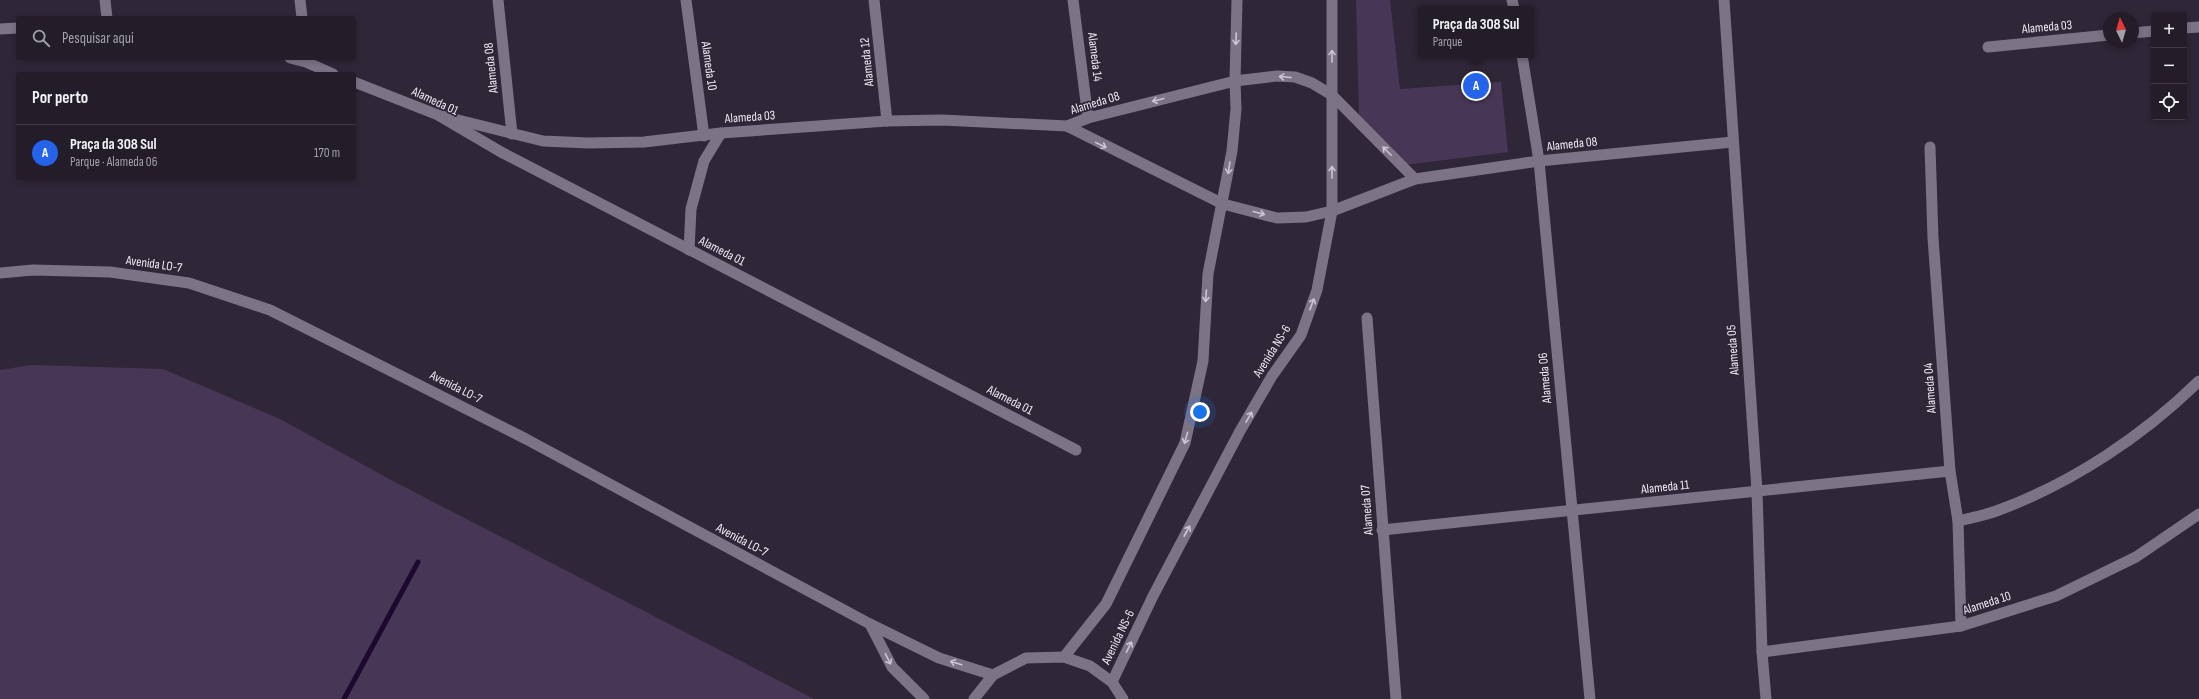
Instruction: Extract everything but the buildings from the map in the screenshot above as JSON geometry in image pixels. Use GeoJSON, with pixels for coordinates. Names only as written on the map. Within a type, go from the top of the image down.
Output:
{"type":"FeatureCollection","features":[{"type":"Feature","properties":{"kind":"street"},"geometry":{"type":"LineString","coordinates":[[105,0],[107,16]]}},
{"type":"Feature","properties":{"kind":"street"},"geometry":{"type":"LineString","coordinates":[[300,0],[302,16]]}},
{"type":"Feature","properties":{"kind":"street","name":"Alameda 08"},"geometry":{"type":"LineString","coordinates":[[498,0],[512,134]]}},
{"type":"Feature","properties":{"kind":"street","name":"Alameda 10"},"geometry":{"type":"LineString","coordinates":[[686,0],[704,136]]}},
{"type":"Feature","properties":{"kind":"street","name":"Alameda 12"},"geometry":{"type":"LineString","coordinates":[[874,0],[887,121]]}},
{"type":"Feature","properties":{"kind":"street","name":"Alameda 14"},"geometry":{"type":"LineString","coordinates":[[1073,0],[1088,118]]}},
{"type":"Feature","properties":{"kind":"street","name":"Avenida NS-6"},"geometry":{"type":"LineString","coordinates":[[1064,656],[1106,604],[1185,443],[1203,361],[1208,274],[1223,204],[1232,151],[1236,109],[1235,81],[1237,0]]}},
{"type":"Feature","properties":{"kind":"street","name":"Avenida NS-6"},"geometry":{"type":"LineString","coordinates":[[1112,682],[1156,590],[1240,431],[1272,376],[1301,335],[1317,290],[1332,211],[1332,0]]}},
{"type":"Feature","properties":{"kind":"street","name":"Alameda 05"},"geometry":{"type":"LineString","coordinates":[[1724,0],[1757,491],[1762,652],[1766,699]]}},
{"type":"Feature","properties":{"kind":"street"},"geometry":{"type":"LineString","coordinates":[[2187,28],[2199,27]]}},
{"type":"Feature","properties":{"kind":"street"},"geometry":{"type":"LineString","coordinates":[[0,29],[16,28]]}},
{"type":"Feature","properties":{"kind":"street"},"geometry":{"type":"LineString","coordinates":[[2139,32],[2151,31]]}},
{"type":"Feature","properties":{"kind":"street","name":"Alameda 03"},"geometry":{"type":"LineString","coordinates":[[1988,47],[2103,36]]}},
{"type":"Feature","properties":{"kind":"street","name":"Alameda 06"},"geometry":{"type":"LineString","coordinates":[[1522,58],[1539,161],[1571,512],[1590,699]]}},
{"type":"Feature","properties":{"kind":"street"},"geometry":{"type":"LineString","coordinates":[[305,60],[329,72]]}},
{"type":"Feature","properties":{"kind":"street","name":"Alameda 08"},"geometry":{"type":"LineString","coordinates":[[1067,126],[1088,118],[1235,81],[1277,76],[1295,77],[1312,82],[1332,95],[1415,179]]}},
{"type":"Feature","properties":{"kind":"street","name":"Alameda 01"},"geometry":{"type":"LineString","coordinates":[[356,83],[438,115],[500,152],[1076,450]]}},
{"type":"Feature","properties":{"kind":"street","name":"Alameda 03"},"geometry":{"type":"LineString","coordinates":[[438,115],[543,141],[588,143],[644,142],[721,133],[887,121],[942,120],[1067,126]]}},
{"type":"Feature","properties":{"kind":"street","name":"Alameda 08"},"geometry":{"type":"LineString","coordinates":[[1067,126],[1223,204],[1278,218],[1306,217],[1332,211],[1415,179],[1539,161],[1733,142]]}},
{"type":"Feature","properties":{"kind":"street"},"geometry":{"type":"LineString","coordinates":[[689,250],[691,209],[704,161],[721,133]]}},
{"type":"Feature","properties":{"kind":"street","name":"Alameda 04"},"geometry":{"type":"LineString","coordinates":[[1930,147],[1933,238],[1950,472],[1958,521],[1961,626]]}},
{"type":"Feature","properties":{"kind":"street","name":"Avenida LO-7"},"geometry":{"type":"LineString","coordinates":[[0,274],[33,270],[110,272],[189,283],[270,310],[363,355],[526,439],[870,624],[940,658],[993,675]]}},
{"type":"Feature","properties":{"kind":"street","name":"Alameda 07"},"geometry":{"type":"LineString","coordinates":[[1367,318],[1396,699]]}},
{"type":"Feature","properties":{"kind":"street"},"geometry":{"type":"LineString","coordinates":[[1958,521],[1998,511],[2052,486],[2092,464],[2171,409],[2199,381]]}},
{"type":"Feature","properties":{"kind":"street","name":"Alameda 11"},"geometry":{"type":"LineString","coordinates":[[1382,530],[1571,512],[1757,491],[1950,472]]}},
{"type":"Feature","properties":{"kind":"street","name":"Alameda 10"},"geometry":{"type":"LineString","coordinates":[[1762,652],[1961,626],[2056,596],[2136,557],[2199,514]]}},
{"type":"Feature","properties":{"kind":"street"},"geometry":{"type":"LineString","coordinates":[[870,624],[892,667],[924,699]]}},
{"type":"Feature","properties":{"kind":"street"},"geometry":{"type":"LineString","coordinates":[[974,699],[993,675],[1026,658],[1064,656],[1090,666],[1112,682],[1123,699]]}},
{"type":"Feature","properties":{"kind":"shaded area"},"geometry":{"type":"Polygon","coordinates":[[[1356,0],[1390,0],[1400,89],[1501,82],[1508,152],[1405,165],[1359,116],[1356,0]]]}},
{"type":"Feature","properties":{"kind":"shaded area"},"geometry":{"type":"Polygon","coordinates":[[[31,365],[163,369],[280,419],[393,481],[814,699],[0,699],[0,370],[31,365]]]}},
{"type":"Feature","properties":{"kind":"waterway"},"geometry":{"type":"LineString","coordinates":[[344,699],[418,562]]}},
{"type":"Feature","properties":{"kind":"place","name":"Praça da 308 Sul"},"geometry":{"type":"Point","coordinates":[1476,86]}}]}
